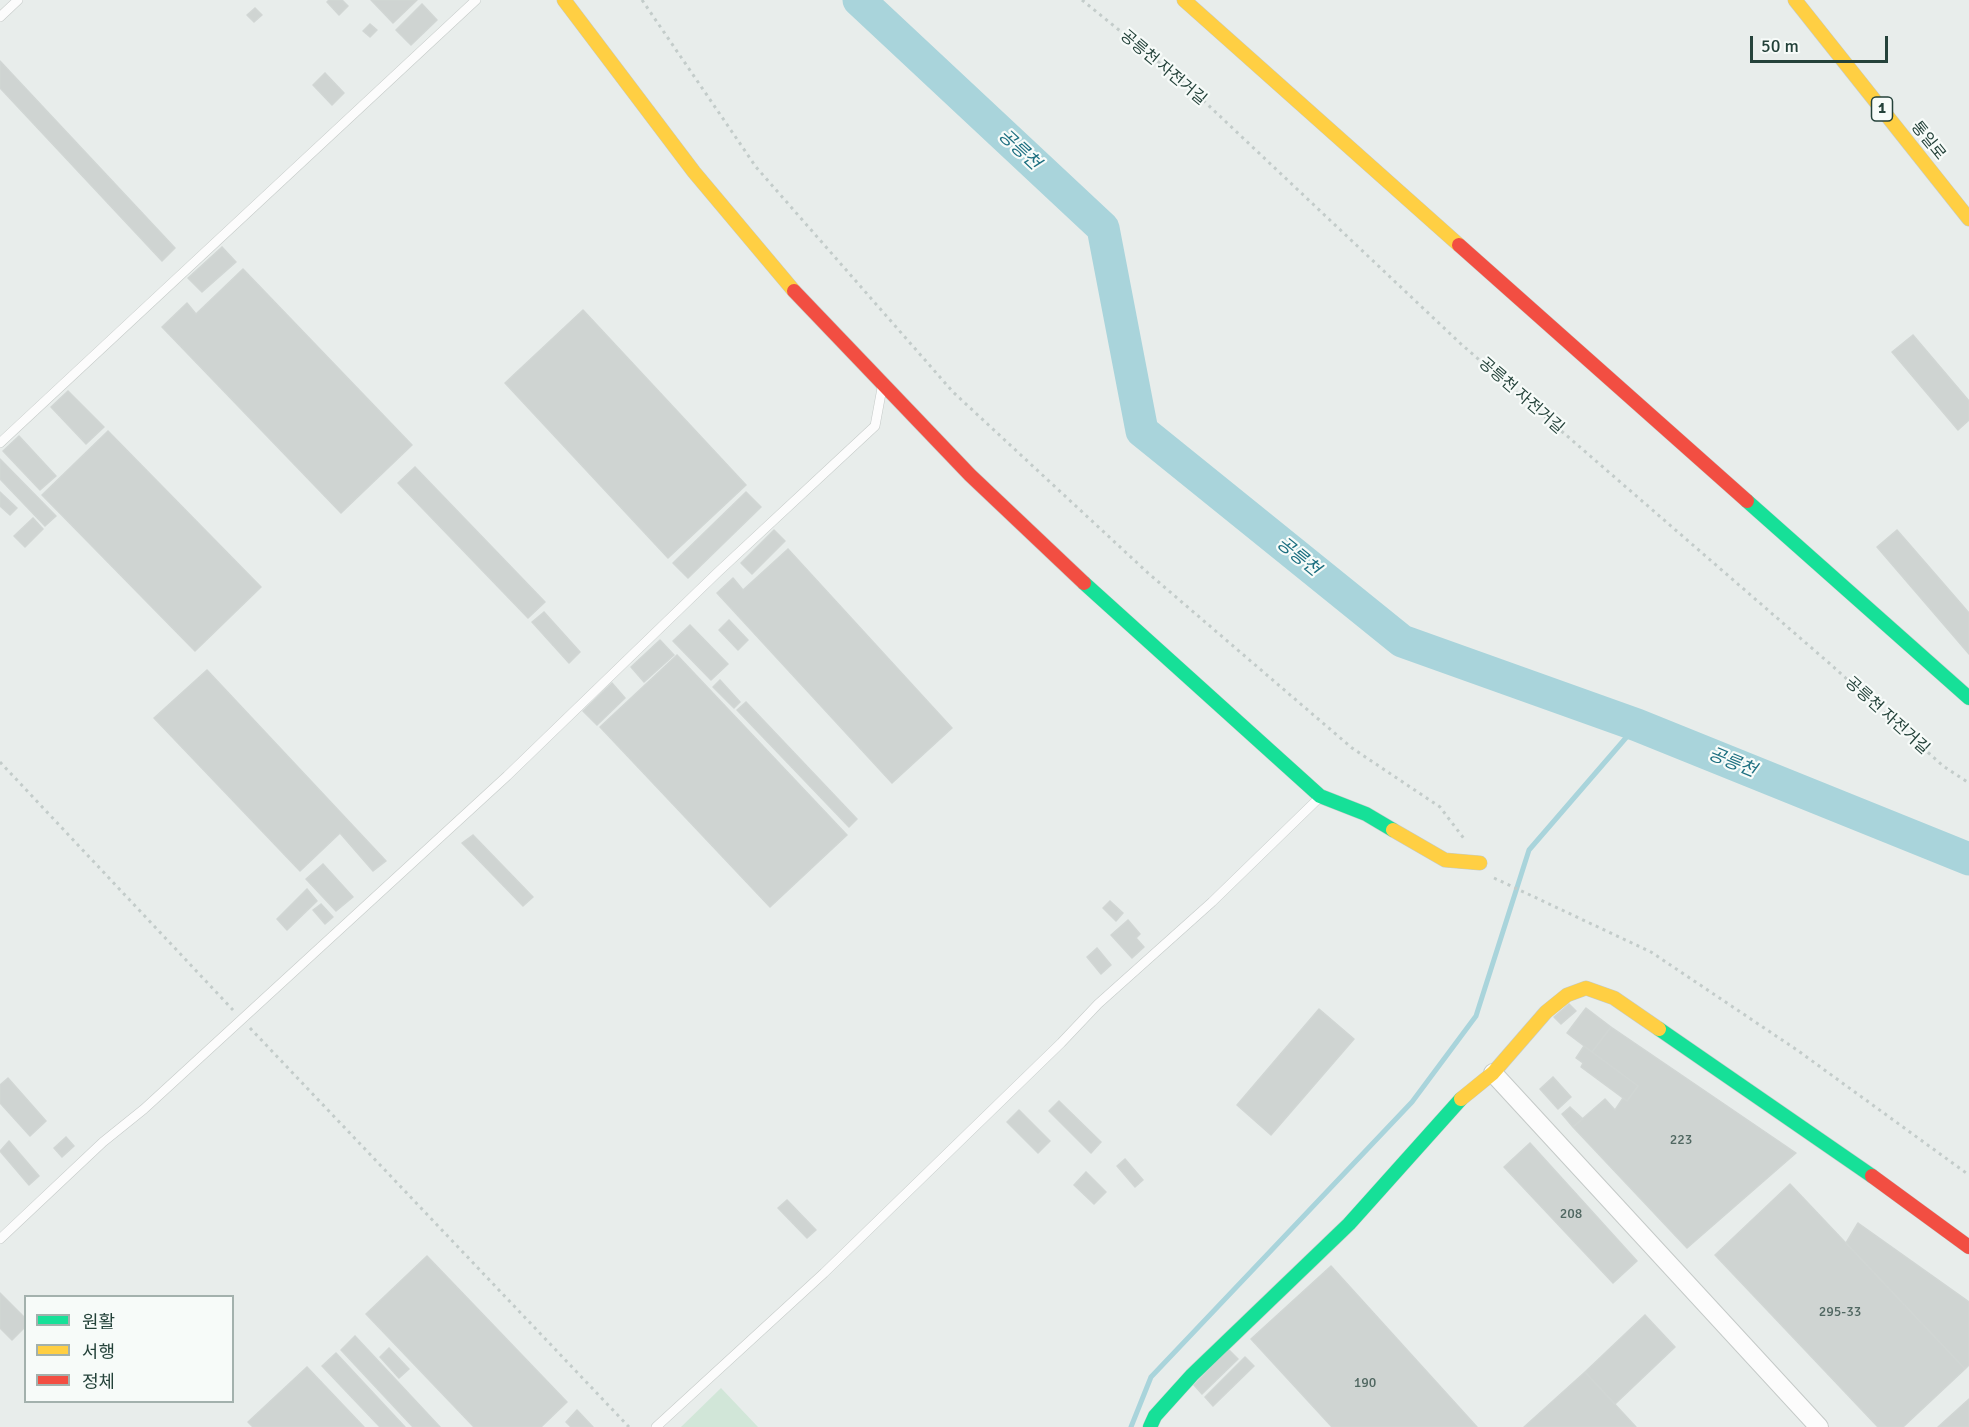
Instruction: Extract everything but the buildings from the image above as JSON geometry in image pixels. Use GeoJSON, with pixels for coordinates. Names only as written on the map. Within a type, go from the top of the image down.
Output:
{"type":"FeatureCollection","features":[{"type":"Feature","properties":{"kind":"street"},"geometry":{"type":"LineString","coordinates":[[564,0],[694,172],[778,274],[883,386],[1052,554],[1320,796],[1366,814],[1445,860],[1480,863]]}},
{"type":"Feature","properties":{"kind":"street"},"geometry":{"type":"LineString","coordinates":[[1184,0],[1969,698]]}},
{"type":"Feature","properties":{"kind":"street","name":"통일로"},"geometry":{"type":"LineString","coordinates":[[1795,0],[1969,219]]}},
{"type":"Feature","properties":{"kind":"street"},"geometry":{"type":"LineString","coordinates":[[1150,1427],[1155,1416],[1192,1375],[1350,1224],[1467,1092],[1493,1073],[1546,1012],[1567,995],[1586,988],[1614,998],[1839,1153],[1969,1247]]}},
{"type":"Feature","properties":{"kind":"street"},"geometry":{"type":"LineString","coordinates":[[1493,1073],[1819,1427]]}},
{"type":"Feature","properties":{"kind":"lane"},"geometry":{"type":"LineString","coordinates":[[0,17],[18,0]]}},
{"type":"Feature","properties":{"kind":"lane"},"geometry":{"type":"LineString","coordinates":[[0,443],[476,0]]}},
{"type":"Feature","properties":{"kind":"lane"},"geometry":{"type":"LineString","coordinates":[[0,1239],[507,776],[718,572],[875,426],[883,386]]}},
{"type":"Feature","properties":{"kind":"lane"},"geometry":{"type":"LineString","coordinates":[[656,1427],[824,1273],[1061,1043],[1098,1004],[1212,902],[1320,796]]}},
{"type":"Feature","properties":{"kind":"path"},"geometry":{"type":"LineString","coordinates":[[642,0],[756,167],[953,392],[1148,573],[1352,748],[1440,807],[1480,863],[1495,879],[1651,952],[1797,1050],[1969,1175]]}},
{"type":"Feature","properties":{"kind":"path","name":"공릉천 자전거길"},"geometry":{"type":"LineString","coordinates":[[1082,0],[1188,86],[1461,344],[1829,663],[1943,766],[1969,783]]}},
{"type":"Feature","properties":{"kind":"path"},"geometry":{"type":"LineString","coordinates":[[0,762],[629,1427]]}},
{"type":"Feature","properties":{"kind":"green space"},"geometry":{"type":"Polygon","coordinates":[[[721,1388],[758,1427],[681,1427],[721,1388]]]}},
{"type":"Feature","properties":{"kind":"waterway","name":"공릉천"},"geometry":{"type":"LineString","coordinates":[[859,0],[1103,228],[1142,431],[1402,641],[1637,725],[1969,859]]}},
{"type":"Feature","properties":{"kind":"waterway"},"geometry":{"type":"LineString","coordinates":[[1131,1427],[1151,1377],[1412,1102],[1476,1016],[1529,850],[1637,725]]}},
{"type":"Feature","properties":{"kind":"traffic: fast"},"geometry":{"type":"LineString","coordinates":[[1747,501],[1969,698]]}},
{"type":"Feature","properties":{"kind":"traffic: fast"},"geometry":{"type":"LineString","coordinates":[[1084,583],[1320,796],[1366,814],[1393,830]]}},
{"type":"Feature","properties":{"kind":"traffic: fast"},"geometry":{"type":"LineString","coordinates":[[1659,1029],[1872,1176]]}},
{"type":"Feature","properties":{"kind":"traffic: fast"},"geometry":{"type":"LineString","coordinates":[[1150,1427],[1155,1416],[1192,1375],[1349,1224],[1461,1099]]}},
{"type":"Feature","properties":{"kind":"traffic: slow"},"geometry":{"type":"LineString","coordinates":[[564,0],[694,172],[794,291]]}},
{"type":"Feature","properties":{"kind":"traffic: slow"},"geometry":{"type":"LineString","coordinates":[[1184,0],[1459,245]]}},
{"type":"Feature","properties":{"kind":"traffic: slow"},"geometry":{"type":"LineString","coordinates":[[1795,0],[1969,219]]}},
{"type":"Feature","properties":{"kind":"traffic: slow"},"geometry":{"type":"LineString","coordinates":[[1393,830],[1445,860],[1480,863]]}},
{"type":"Feature","properties":{"kind":"traffic: slow"},"geometry":{"type":"LineString","coordinates":[[1461,1099],[1493,1073],[1546,1012],[1567,995],[1586,988],[1614,998],[1659,1029]]}},
{"type":"Feature","properties":{"kind":"traffic: jam"},"geometry":{"type":"LineString","coordinates":[[1459,245],[1747,501]]}},
{"type":"Feature","properties":{"kind":"traffic: jam"},"geometry":{"type":"LineString","coordinates":[[794,291],[970,475],[1084,583]]}},
{"type":"Feature","properties":{"kind":"traffic: jam"},"geometry":{"type":"LineString","coordinates":[[1872,1176],[1969,1247]]}}]}
